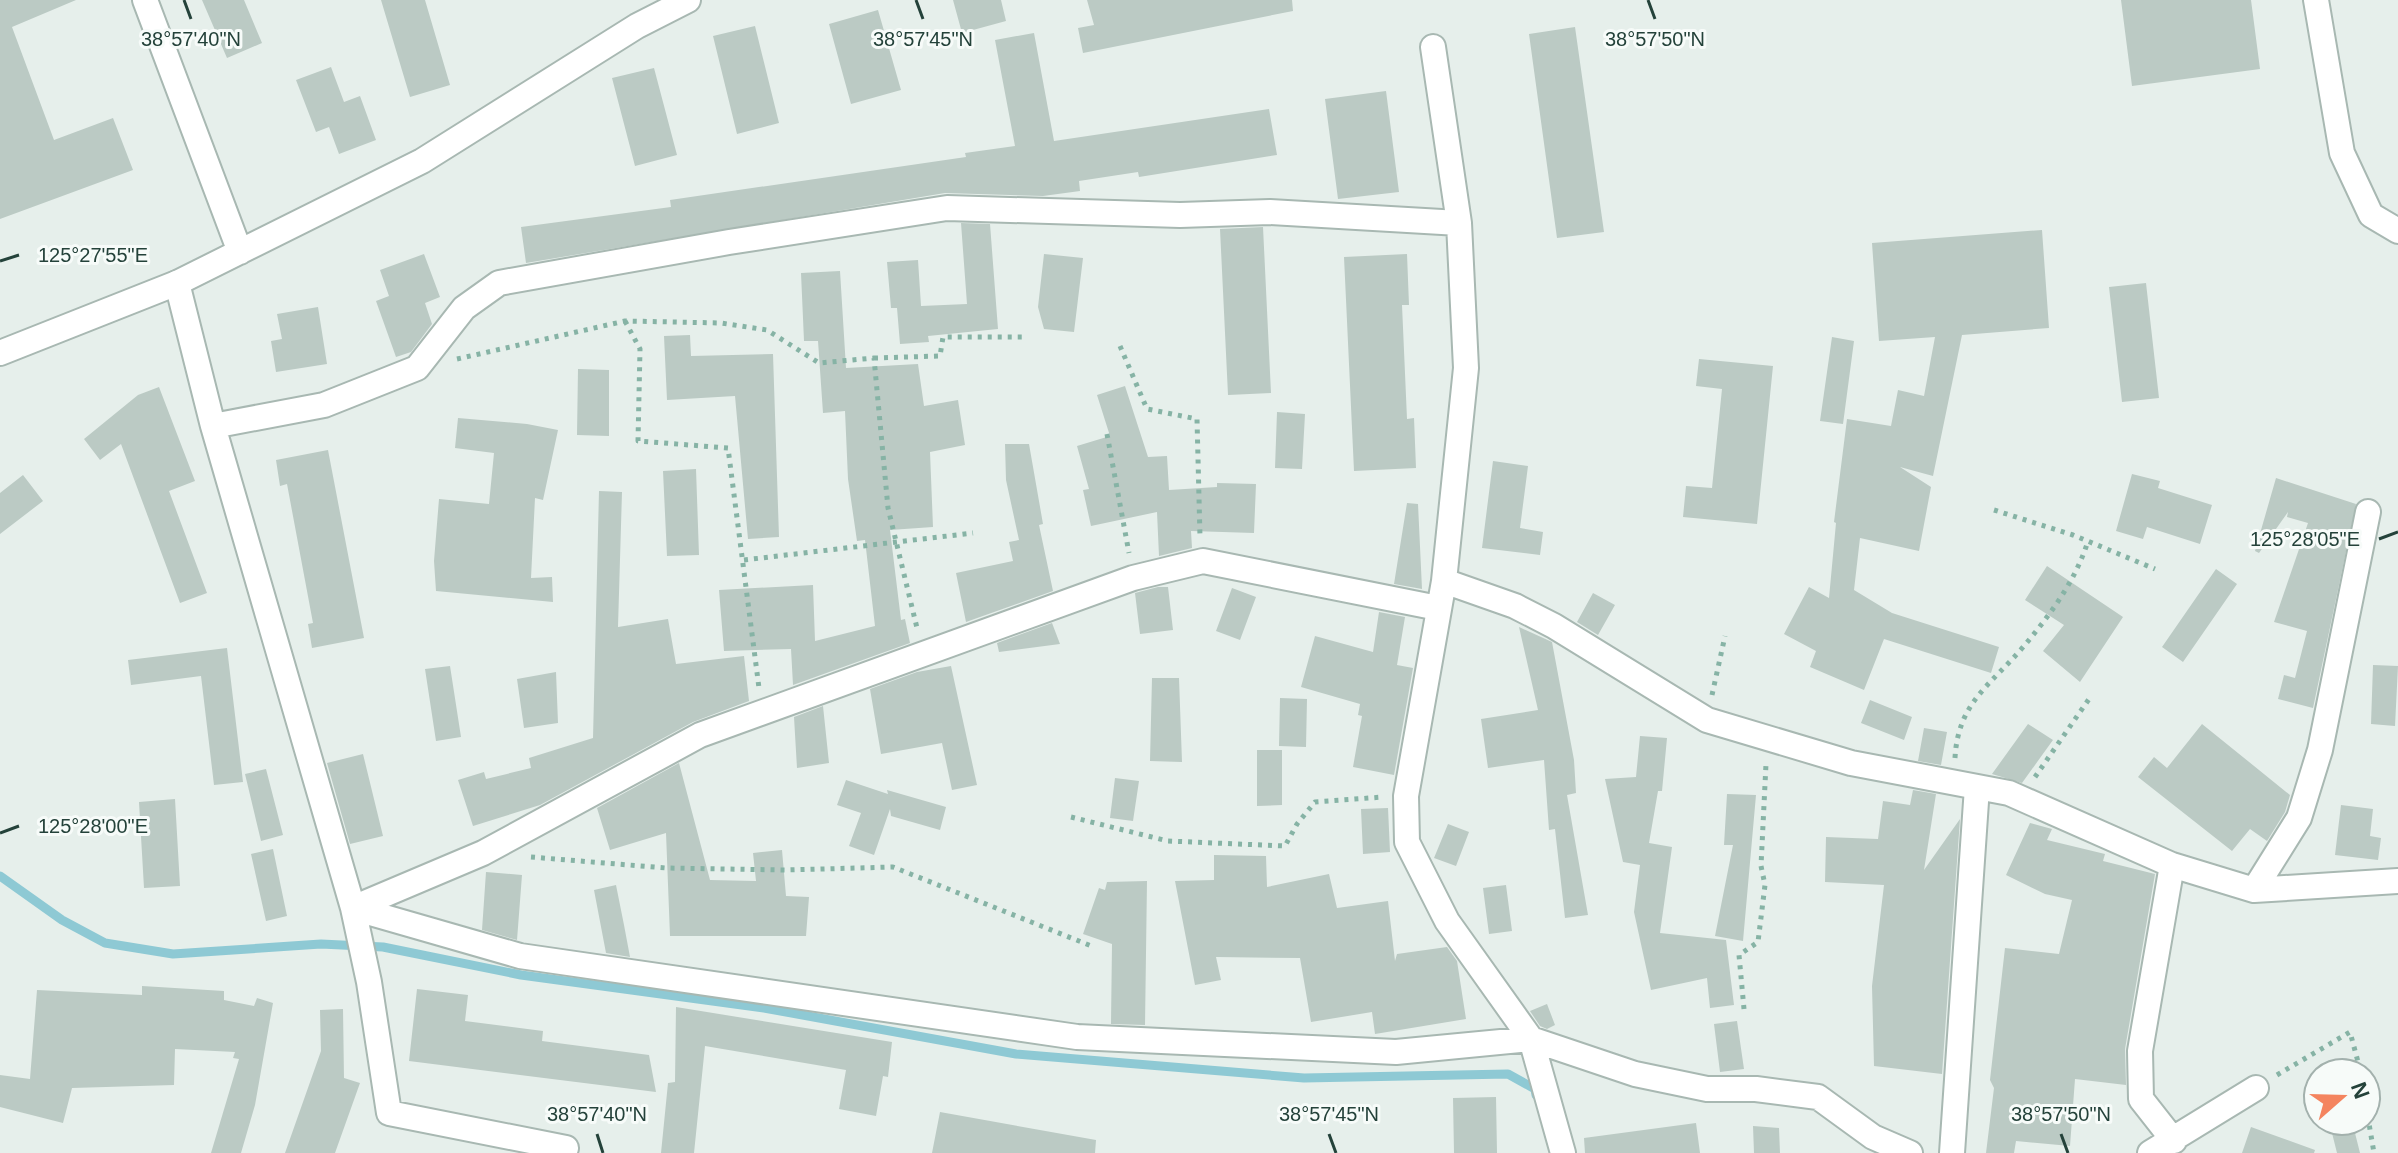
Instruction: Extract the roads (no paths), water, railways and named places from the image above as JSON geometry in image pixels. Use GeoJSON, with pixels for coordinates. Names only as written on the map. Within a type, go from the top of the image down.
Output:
{"type":"FeatureCollection","features":[{"type":"Feature","properties":{"kind":"street"},"geometry":{"type":"LineString","coordinates":[[145,0],[240,252]]}},
{"type":"Feature","properties":{"kind":"street"},"geometry":{"type":"LineString","coordinates":[[0,353],[177,283],[422,161],[637,26],[688,0]]}},
{"type":"Feature","properties":{"kind":"street"},"geometry":{"type":"LineString","coordinates":[[2316,0],[2342,153],[2371,215],[2398,231]]}},
{"type":"Feature","properties":{"kind":"street"},"geometry":{"type":"LineString","coordinates":[[1433,47],[1459,223],[1466,368],[1444,581],[1406,796],[1407,842],[1440,908],[1531,1039],[1563,1153]]}},
{"type":"Feature","properties":{"kind":"street"},"geometry":{"type":"LineString","coordinates":[[213,426],[324,405],[417,368],[464,308],[499,283],[729,242],[947,208],[1180,215],[1270,212],[1459,223]]}},
{"type":"Feature","properties":{"kind":"street"},"geometry":{"type":"LineString","coordinates":[[177,283],[213,426],[355,919],[369,982],[389,1113],[566,1148]]}},
{"type":"Feature","properties":{"kind":"street"},"geometry":{"type":"LineString","coordinates":[[2254,890],[2299,818],[2320,750],[2368,512]]}},
{"type":"Feature","properties":{"kind":"street"},"geometry":{"type":"LineString","coordinates":[[355,919],[700,735],[924,657],[1133,578],[1203,561],[1438,608]]}},
{"type":"Feature","properties":{"kind":"street"},"geometry":{"type":"LineString","coordinates":[[1444,581],[1515,606],[1554,626],[1707,720],[1768,740],[1851,763],[2020,798],[2172,865],[2254,890],[2398,881]]}},
{"type":"Feature","properties":{"kind":"street"},"geometry":{"type":"LineString","coordinates":[[1952,1153],[1966,785]]}},
{"type":"Feature","properties":{"kind":"street"},"geometry":{"type":"LineString","coordinates":[[2172,865],[2140,1051],[2141,1099],[2174,1141]]}},
{"type":"Feature","properties":{"kind":"street"},"geometry":{"type":"LineString","coordinates":[[355,919],[520,956],[1077,1037],[1396,1052],[1531,1039],[1635,1074],[1707,1089],[1756,1089],[1818,1097],[1873,1137],[1910,1153]]}},
{"type":"Feature","properties":{"kind":"street"},"geometry":{"type":"LineString","coordinates":[[2150,1153],[2256,1088]]}},
{"type":"Feature","properties":{"kind":"waterway"},"geometry":{"type":"LineString","coordinates":[[0,876],[62,920],[105,943],[173,954],[321,944],[383,947],[521,975],[764,1008],[1016,1054],[1304,1078],[1508,1074],[1535,1089],[1536,1095]]}}]}
